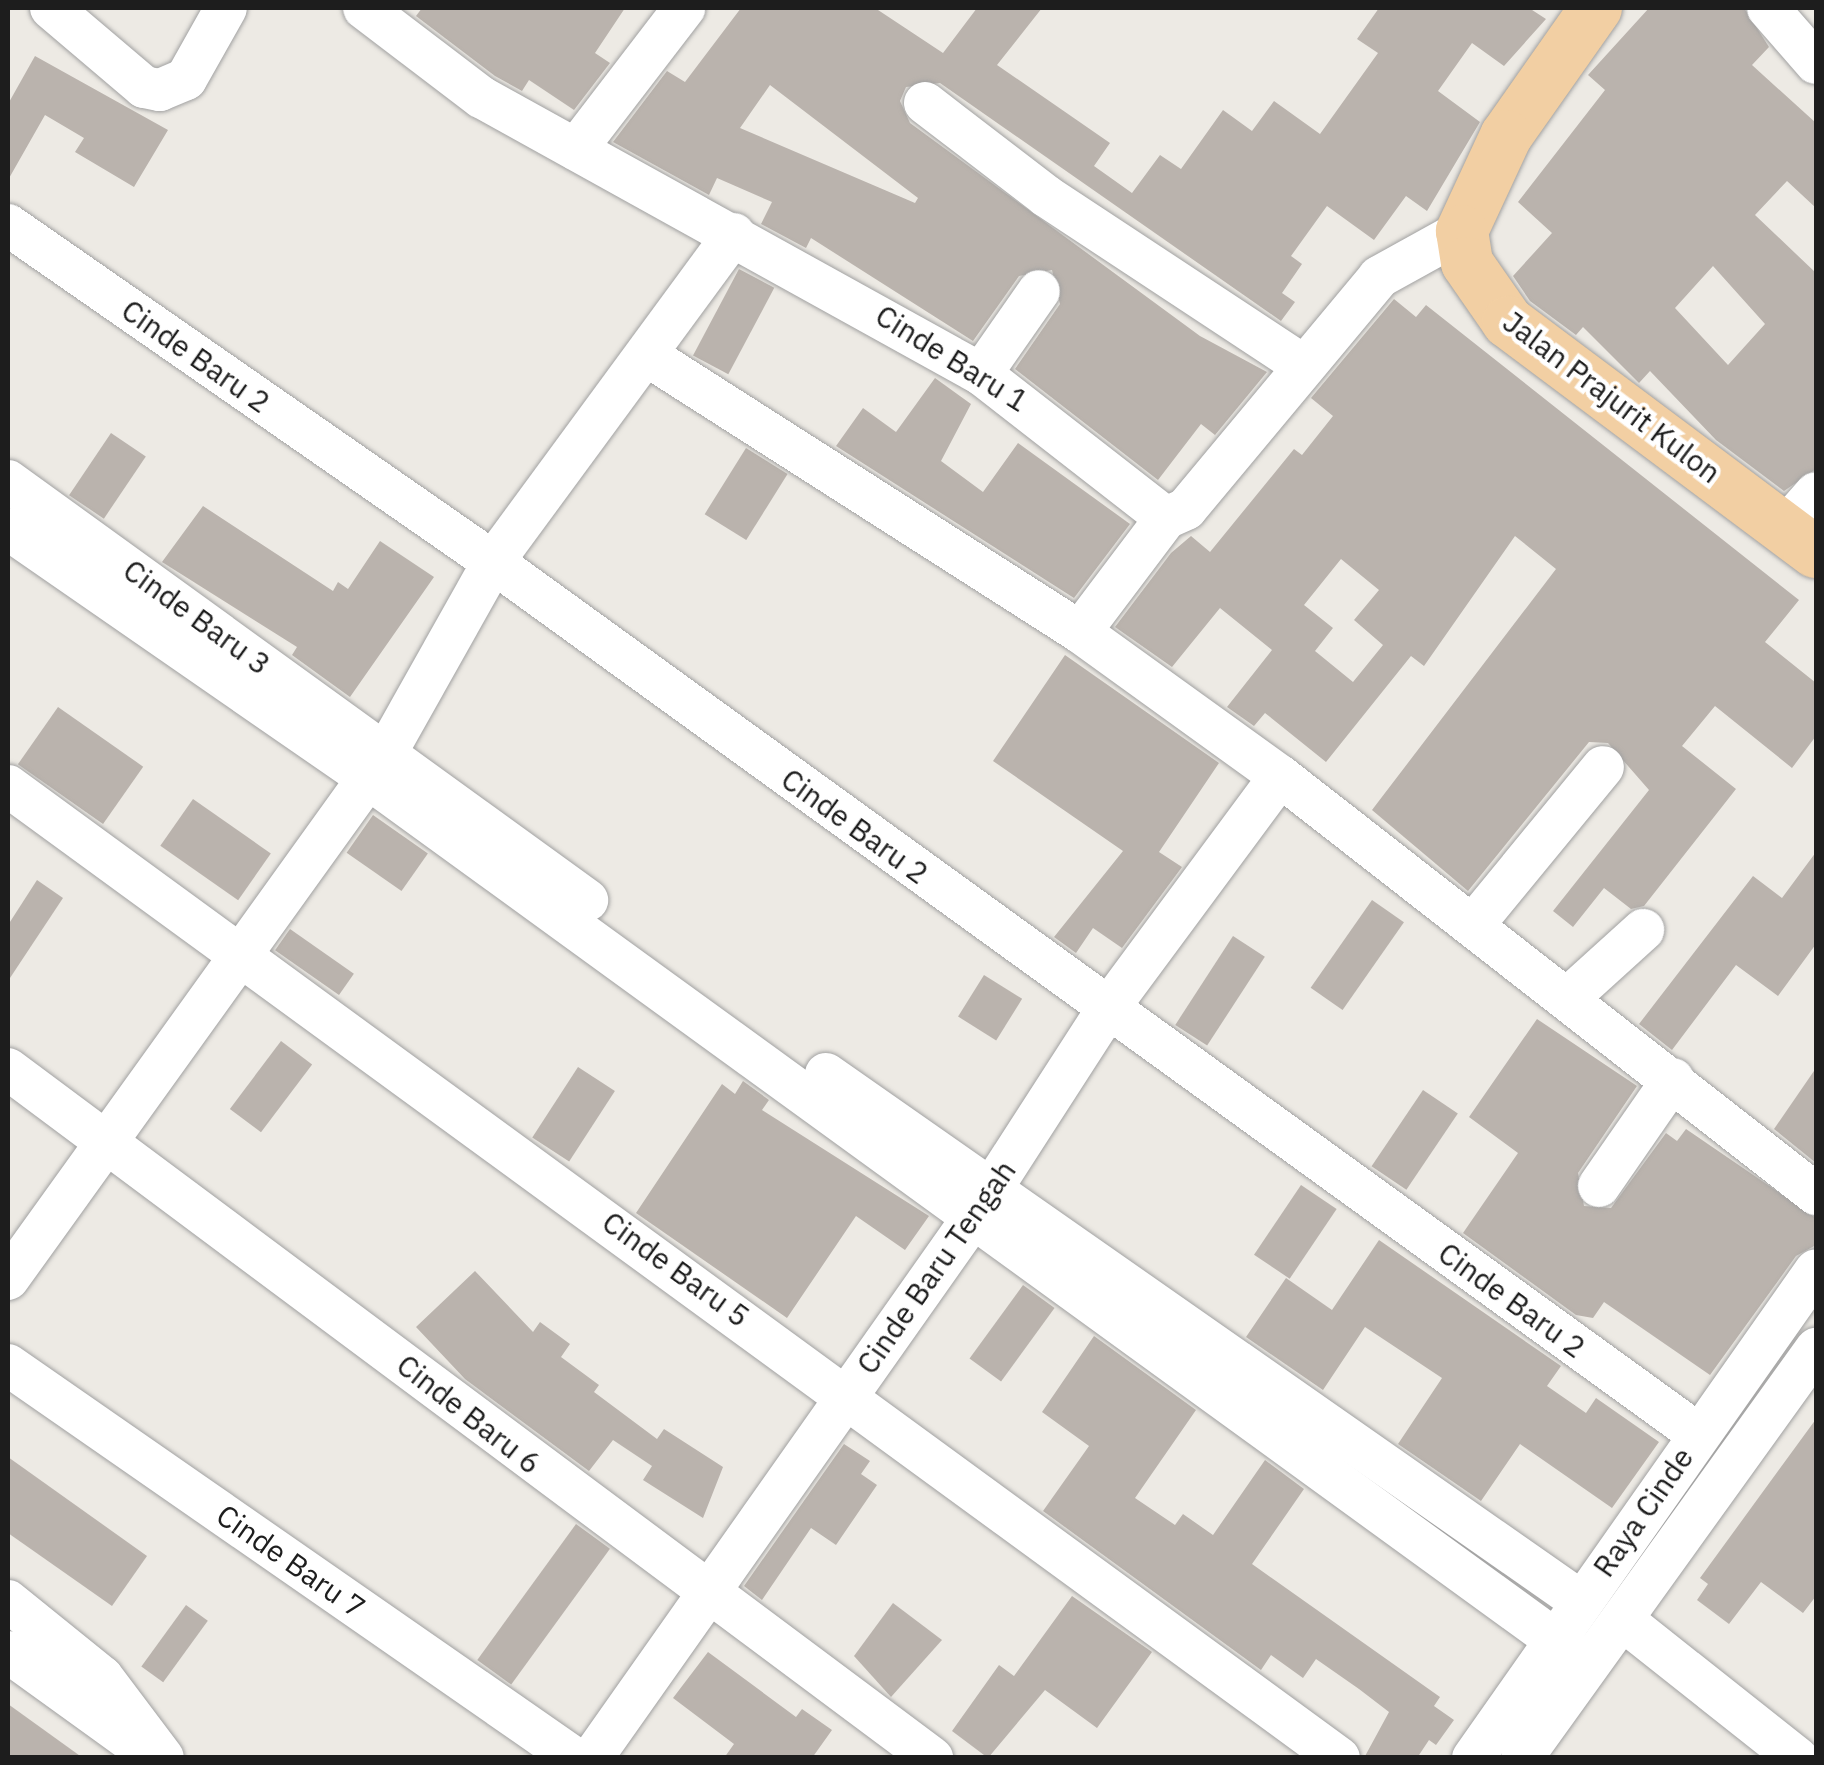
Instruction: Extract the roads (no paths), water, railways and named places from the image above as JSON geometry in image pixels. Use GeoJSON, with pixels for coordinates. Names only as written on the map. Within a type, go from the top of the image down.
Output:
{"type":"FeatureCollection","features":[{"type":"Feature","properties":{"kind":"main road"},"geometry":{"type":"LineString","coordinates":[[1462,231],[1534,88],[1596,8]]}},
{"type":"Feature","properties":{"kind":"main road","name":"Jalan Prajurit Kulon"},"geometry":{"type":"LineString","coordinates":[[1462,231],[1483,296],[1508,322],[1806,524]]}},
{"type":"Feature","properties":{"kind":"street"},"geometry":{"type":"LineString","coordinates":[[51,8],[144,87],[160,90],[186,79],[226,8]]}},
{"type":"Feature","properties":{"kind":"street","name":"Cinde Baru 1"},"geometry":{"type":"LineString","coordinates":[[364,8],[431,66],[981,374],[1166,518]]}},
{"type":"Feature","properties":{"kind":"street"},"geometry":{"type":"LineString","coordinates":[[576,149],[684,8]]}},
{"type":"Feature","properties":{"kind":"street"},"geometry":{"type":"LineString","coordinates":[[1768,8],[1816,63]]}},
{"type":"Feature","properties":{"kind":"street"},"geometry":{"type":"LineString","coordinates":[[925,103],[1046,196],[1302,365]]}},
{"type":"Feature","properties":{"kind":"street","name":"Cinde Baru 2"},"geometry":{"type":"LineString","coordinates":[[8,225],[493,562],[1698,1434]]}},
{"type":"Feature","properties":{"kind":"street"},"geometry":{"type":"LineString","coordinates":[[1080,632],[1166,518],[1186,509],[1378,277],[1462,231]]}},
{"type":"Feature","properties":{"kind":"street"},"geometry":{"type":"LineString","coordinates":[[8,1278],[106,1135],[377,765],[493,562],[734,234]]}},
{"type":"Feature","properties":{"kind":"street"},"geometry":{"type":"LineString","coordinates":[[981,374],[1039,291]]}},
{"type":"Feature","properties":{"kind":"street"},"geometry":{"type":"LineString","coordinates":[[648,356],[1080,632],[1280,776],[1474,924],[1816,1194]]}},
{"type":"Feature","properties":{"kind":"street","name":"Cinde Baru 3"},"geometry":{"type":"LineString","coordinates":[[8,482],[377,765]]}},
{"type":"Feature","properties":{"kind":"street"},"geometry":{"type":"LineString","coordinates":[[8,529],[377,765],[983,1202],[1570,1651]]}},
{"type":"Feature","properties":{"kind":"street"},"geometry":{"type":"LineString","coordinates":[[1474,924],[1602,766]]}},
{"type":"Feature","properties":{"kind":"street","name":"Cinde Baru Tengah"},"geometry":{"type":"LineString","coordinates":[[592,1758],[983,1202],[1107,1010],[1280,776]]}},
{"type":"Feature","properties":{"kind":"street","name":"Cinde Baru 5"},"geometry":{"type":"LineString","coordinates":[[8,786],[849,1394],[1340,1758]]}},
{"type":"Feature","properties":{"kind":"street"},"geometry":{"type":"LineString","coordinates":[[1567,999],[1643,930]]}},
{"type":"Feature","properties":{"kind":"street","name":"Cinde Baru 6"},"geometry":{"type":"LineString","coordinates":[[8,1068],[106,1135],[707,1596],[932,1758]]}},
{"type":"Feature","properties":{"kind":"street"},"geometry":{"type":"LineString","coordinates":[[1598,1186],[1673,1079]]}},
{"type":"Feature","properties":{"kind":"street"},"geometry":{"type":"LineString","coordinates":[[983,1202],[1580,1601]]}},
{"type":"Feature","properties":{"kind":"street","name":"Raya Cinde"},"geometry":{"type":"LineString","coordinates":[[1522,1758],[1570,1651],[1580,1601],[1816,1270]]}},
{"type":"Feature","properties":{"kind":"street","name":"Raya Cinde"},"geometry":{"type":"LineString","coordinates":[[1473,1758],[1570,1651],[1624,1621],[1816,1348]]}},
{"type":"Feature","properties":{"kind":"street","name":"Cinde Baru 7"},"geometry":{"type":"LineString","coordinates":[[8,1365],[574,1758]]}},
{"type":"Feature","properties":{"kind":"street"},"geometry":{"type":"LineString","coordinates":[[8,1601],[102,1677],[163,1758]]}},
{"type":"Feature","properties":{"kind":"street"},"geometry":{"type":"LineString","coordinates":[[1624,1621],[1797,1758]]}},
{"type":"Feature","properties":{"kind":"street"},"geometry":{"type":"LineString","coordinates":[[8,1652],[155,1758]]}}]}
